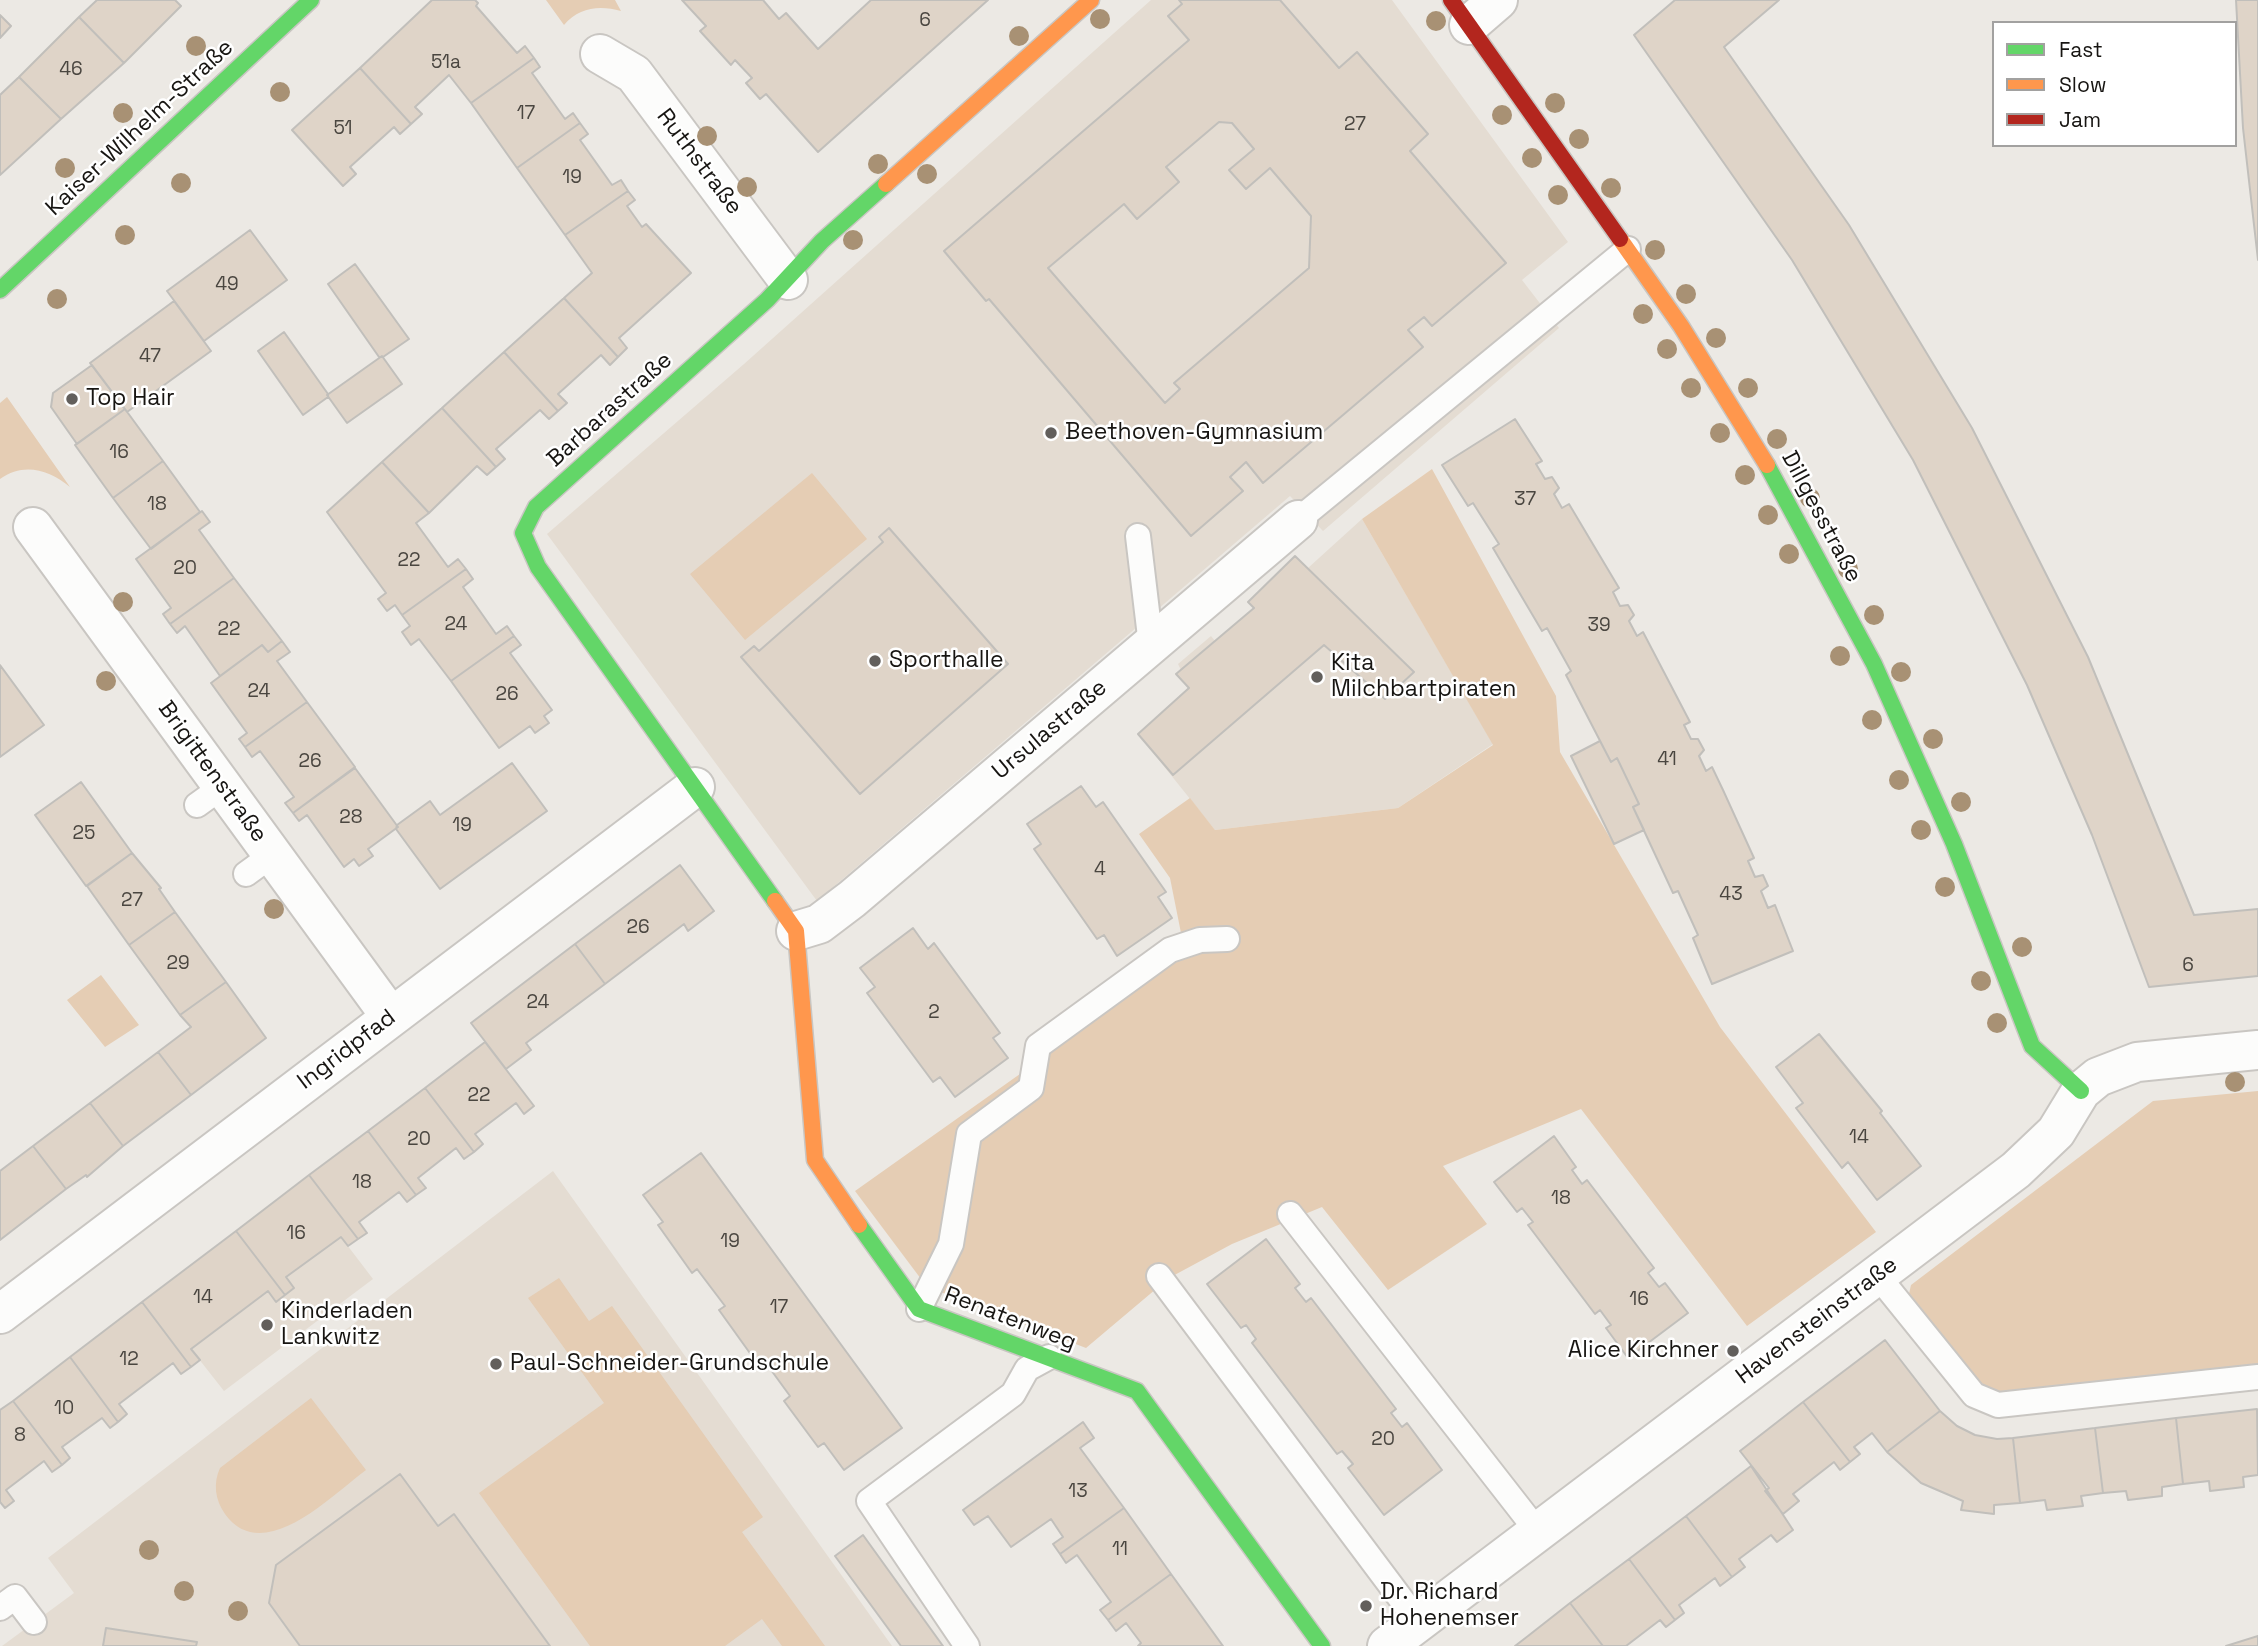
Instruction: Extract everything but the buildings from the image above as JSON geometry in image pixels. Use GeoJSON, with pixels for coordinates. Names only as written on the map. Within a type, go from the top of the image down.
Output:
{"type":"FeatureCollection","features":[{"type":"Feature","properties":{"kind":"street","name":"Kaiser-Wilhelm-Straße"},"geometry":{"type":"LineString","coordinates":[[0,290],[311,0]]}},
{"type":"Feature","properties":{"kind":"street","name":"Barbarastraße"},"geometry":{"type":"LineString","coordinates":[[796,931],[538,567],[523,533],[536,507],[788,280],[822,241],[1091,0]]}},
{"type":"Feature","properties":{"kind":"street"},"geometry":{"type":"LineString","coordinates":[[1460,13],[1498,0]]}},
{"type":"Feature","properties":{"kind":"street","name":"Dillgesstraße"},"geometry":{"type":"LineString","coordinates":[[1460,13],[1681,326],[1768,466],[1874,664],[1954,844],[2032,1046],[2081,1091]]}},
{"type":"Feature","properties":{"kind":"street","name":"Ruthstraße"},"geometry":{"type":"LineString","coordinates":[[600,54],[634,75],[788,280]]}},
{"type":"Feature","properties":{"kind":"street","name":"Ursulastraße"},"geometry":{"type":"LineString","coordinates":[[796,931],[819,924],[852,899],[1298,520]]}},
{"type":"Feature","properties":{"kind":"street","name":"Brigittenstraße"},"geometry":{"type":"LineString","coordinates":[[33,527],[210,796],[259,864],[391,1017]]}},
{"type":"Feature","properties":{"kind":"street","name":"Ingridpfad"},"geometry":{"type":"LineString","coordinates":[[0,1314],[695,787]]}},
{"type":"Feature","properties":{"kind":"street","name":"Renatenweg"},"geometry":{"type":"LineString","coordinates":[[796,931],[815,1160],[919,1309],[1137,1391],[1322,1646]]}},
{"type":"Feature","properties":{"kind":"street","name":"Havensteinstraße"},"geometry":{"type":"LineString","coordinates":[[1387,1646],[2016,1170],[2056,1132],[2081,1091],[2098,1076],[2137,1062],[2258,1050]]}},
{"type":"Feature","properties":{"kind":"lane"},"geometry":{"type":"LineString","coordinates":[[1298,520],[1628,249]]}},
{"type":"Feature","properties":{"kind":"lane"},"geometry":{"type":"LineString","coordinates":[[1138,536],[1151,645]]}},
{"type":"Feature","properties":{"kind":"lane"},"geometry":{"type":"LineString","coordinates":[[919,1309],[951,1244],[969,1134],[1031,1088],[1038,1046],[1170,950],[1200,940],[1227,939]]}},
{"type":"Feature","properties":{"kind":"lane"},"geometry":{"type":"LineString","coordinates":[[1290,1214],[1538,1532]]}},
{"type":"Feature","properties":{"kind":"lane"},"geometry":{"type":"LineString","coordinates":[[1877,1275],[1974,1395],[1998,1405],[2258,1377]]}},
{"type":"Feature","properties":{"kind":"lane"},"geometry":{"type":"LineString","coordinates":[[1159,1276],[1419,1623]]}},
{"type":"Feature","properties":{"kind":"lane"},"geometry":{"type":"LineString","coordinates":[[967,1646],[869,1501],[1013,1394],[1027,1368],[1049,1357]]}},
{"type":"Feature","properties":{"kind":"lane"},"geometry":{"type":"LineString","coordinates":[[0,1608],[15,1597],[34,1622]]}},
{"type":"Feature","properties":{"kind":"shaded area"},"geometry":{"type":"Polygon","coordinates":[[[546,0],[615,0],[621,11],[590,9],[576,14],[564,25],[546,0]]]}},
{"type":"Feature","properties":{"kind":"shaded area","name":"Beethoven-Gymnasium"},"geometry":{"type":"Polygon","coordinates":[[[1151,0],[1392,0],[1568,242],[1522,280],[1559,328],[1323,531],[1290,496],[817,901],[547,534],[744,364],[1151,0]]]}},
{"type":"Feature","properties":{"kind":"shaded area"},"geometry":{"type":"Polygon","coordinates":[[[7,397],[70,487],[54,476],[36,470],[18,471],[0,479],[0,403],[7,397]]]}},
{"type":"Feature","properties":{"kind":"shaded area"},"geometry":{"type":"Polygon","coordinates":[[[1432,469],[1556,696],[1560,752],[1720,1027],[1876,1232],[1747,1326],[1581,1109],[1443,1166],[1487,1224],[1388,1290],[1322,1207],[1232,1244],[1169,1278],[1086,1348],[938,1291],[924,1283],[855,1191],[1027,1069],[1029,1046],[1181,933],[1170,878],[1139,834],[1190,798],[1215,830],[1398,808],[1493,745],[1362,519],[1432,469]]]}},
{"type":"Feature","properties":{"kind":"shaded area"},"geometry":{"type":"Polygon","coordinates":[[[812,473],[867,539],[745,640],[690,574],[812,473]]]}},
{"type":"Feature","properties":{"kind":"shaded area","name":"Kita Milchbartpiraten"},"geometry":{"type":"Polygon","coordinates":[[[1362,519],[1493,744],[1398,808],[1215,830],[1138,734],[1188,688],[1176,674],[1181,670],[1178,664],[1211,636],[1215,641],[1254,608],[1248,602],[1295,556],[1308,568],[1362,519]]]}},
{"type":"Feature","properties":{"kind":"shaded area"},"geometry":{"type":"Polygon","coordinates":[[[101,975],[139,1025],[105,1047],[67,1000],[101,975]]]}},
{"type":"Feature","properties":{"kind":"shaded area"},"geometry":{"type":"Polygon","coordinates":[[[2258,1091],[2258,1364],[2006,1392],[1995,1391],[1976,1380],[1909,1294],[1911,1285],[2153,1101],[2258,1091]]]}},
{"type":"Feature","properties":{"kind":"shaded area","name":"Paul-Schneider-Grundschule"},"geometry":{"type":"Polygon","coordinates":[[[553,1171],[892,1646],[2,1646],[74,1593],[48,1558],[553,1171]]]}},
{"type":"Feature","properties":{"kind":"shaded area","name":"Kinderladen Lankwitz"},"geometry":{"type":"Polygon","coordinates":[[[341,1237],[373,1279],[224,1391],[191,1349],[268,1291],[285,1295],[294,1288],[286,1277],[341,1237]]]}},
{"type":"Feature","properties":{"kind":"shaded area"},"geometry":{"type":"Polygon","coordinates":[[[559,1278],[589,1321],[612,1306],[763,1517],[742,1532],[825,1646],[782,1646],[762,1619],[725,1646],[590,1646],[479,1493],[604,1403],[528,1298],[559,1278]]]}},
{"type":"Feature","properties":{"kind":"shaded area"},"geometry":{"type":"Polygon","coordinates":[[[311,1398],[366,1470],[297,1521],[277,1530],[258,1533],[241,1528],[225,1514],[219,1503],[216,1485],[220,1468],[311,1398]]]}},
{"type":"Feature","properties":{"kind":"traffic: fast"},"geometry":{"type":"LineString","coordinates":[[0,290],[311,0]]}},
{"type":"Feature","properties":{"kind":"traffic: fast"},"geometry":{"type":"LineString","coordinates":[[775,901],[538,567],[523,533],[536,507],[767,300],[822,241],[886,184]]}},
{"type":"Feature","properties":{"kind":"traffic: fast"},"geometry":{"type":"LineString","coordinates":[[1767,465],[1874,664],[1954,844],[2032,1046],[2081,1091]]}},
{"type":"Feature","properties":{"kind":"traffic: fast"},"geometry":{"type":"LineString","coordinates":[[859,1225],[919,1309],[1137,1391],[1322,1646]]}},
{"type":"Feature","properties":{"kind":"traffic: slow"},"geometry":{"type":"LineString","coordinates":[[886,184],[1091,0]]}},
{"type":"Feature","properties":{"kind":"traffic: slow"},"geometry":{"type":"LineString","coordinates":[[1620,239],[1681,326],[1767,465]]}},
{"type":"Feature","properties":{"kind":"traffic: slow"},"geometry":{"type":"LineString","coordinates":[[775,901],[796,931],[815,1160],[859,1225]]}},
{"type":"Feature","properties":{"kind":"traffic: jam"},"geometry":{"type":"LineString","coordinates":[[1451,0],[1620,239]]}},
{"type":"Feature","properties":{"kind":"place","name":"Top Hair"},"geometry":{"type":"Point","coordinates":[72,399]}},
{"type":"Feature","properties":{"kind":"place","name":"Beethoven-Gymnasium"},"geometry":{"type":"Point","coordinates":[1051,433]}},
{"type":"Feature","properties":{"kind":"place","name":"Sporthalle"},"geometry":{"type":"Point","coordinates":[875,661]}},
{"type":"Feature","properties":{"kind":"place","name":"Kita Milchbartpiraten"},"geometry":{"type":"Point","coordinates":[1317,677]}},
{"type":"Feature","properties":{"kind":"place","name":"Kinderladen Lankwitz"},"geometry":{"type":"Point","coordinates":[267,1325]}},
{"type":"Feature","properties":{"kind":"place","name":"Alice Kirchner"},"geometry":{"type":"Point","coordinates":[1733,1351]}},
{"type":"Feature","properties":{"kind":"place","name":"Paul-Schneider-Grundschule"},"geometry":{"type":"Point","coordinates":[496,1364]}},
{"type":"Feature","properties":{"kind":"place","name":"Dr. Richard Hohenemser"},"geometry":{"type":"Point","coordinates":[1366,1606]}}]}
